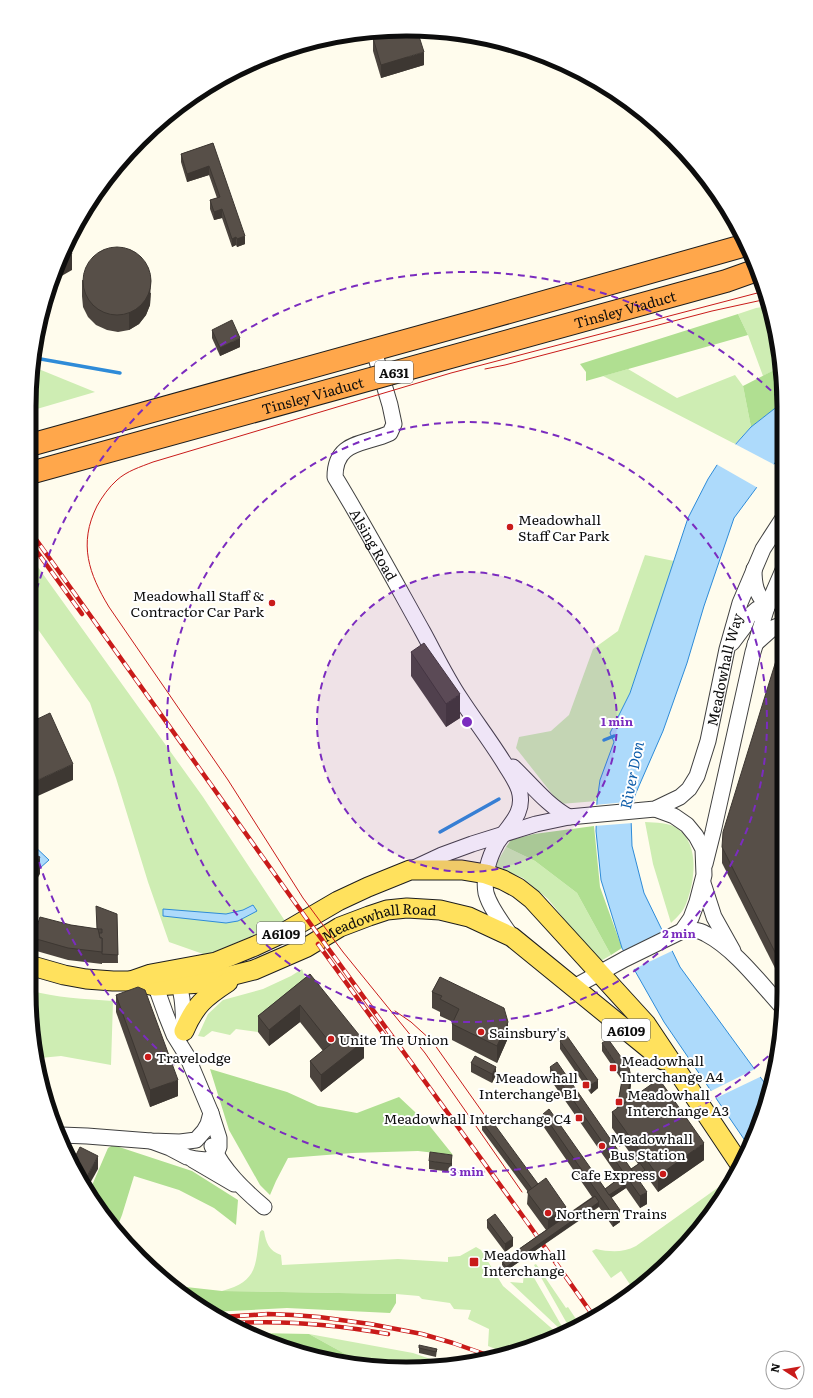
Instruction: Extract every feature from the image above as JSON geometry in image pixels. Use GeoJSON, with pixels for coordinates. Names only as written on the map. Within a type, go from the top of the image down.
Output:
{"type":"FeatureCollection","features":[{"type":"Feature","properties":{"kind":"highway","name":"A631"},"geometry":{"type":"LineString","coordinates":[[36,437],[477,315],[737,239]]}},
{"type":"Feature","properties":{"kind":"highway","name":"Tinsley Viaduct"},"geometry":{"type":"LineString","coordinates":[[36,443],[741,247]]}},
{"type":"Feature","properties":{"kind":"highway","name":"Tinsley Viaduct"},"geometry":{"type":"LineString","coordinates":[[36,465],[749,265]]}},
{"type":"Feature","properties":{"kind":"highway","name":"Tinsley Viaduct"},"geometry":{"type":"LineString","coordinates":[[36,471],[726,281],[752,272]]}},
{"type":"Feature","properties":{"kind":"main road","name":"Meadowhall Road"},"geometry":{"type":"LineString","coordinates":[[176,978],[255,946],[284,932],[338,901],[410,870],[462,870],[486,874],[503,880],[518,888],[532,899],[646,1024],[737,1159]]}},
{"type":"Feature","properties":{"kind":"main road","name":"Meadowhall Road"},"geometry":{"type":"LineString","coordinates":[[36,967],[64,975],[86,979],[131,981],[176,978],[202,983],[254,970],[301,950],[345,925],[387,910],[423,908],[440,910],[469,917],[512,937],[679,1074]]}},
{"type":"Feature","properties":{"kind":"main road"},"geometry":{"type":"LineString","coordinates":[[184,1031],[190,1017],[199,1004],[211,993],[240,974]]}},
{"type":"Feature","properties":{"kind":"street","name":"Alsing Road"},"geometry":{"type":"LineString","coordinates":[[374,351],[394,424],[390,433],[380,438],[349,446],[339,457],[335,466],[336,476],[460,698],[498,752],[516,783],[519,791],[520,803],[518,814],[506,832]]}},
{"type":"Feature","properties":{"kind":"street","name":"Meadowhall Way"},"geometry":{"type":"LineString","coordinates":[[506,832],[569,817],[655,809],[680,797],[689,789],[697,776],[708,740],[727,649],[740,603],[754,568],[777,528]]}},
{"type":"Feature","properties":{"kind":"street"},"geometry":{"type":"LineString","coordinates":[[727,649],[744,627],[748,618],[757,609],[767,607],[759,596],[754,583],[754,568]]}},
{"type":"Feature","properties":{"kind":"street","name":"Meadowhall Way"},"geometry":{"type":"LineString","coordinates":[[574,987],[625,959],[682,931],[692,918],[703,883],[705,864],[755,645],[767,607],[777,584]]}},
{"type":"Feature","properties":{"kind":"street"},"geometry":{"type":"LineString","coordinates":[[755,645],[773,628],[777,626]]}},
{"type":"Feature","properties":{"kind":"street","name":"Alsing Road"},"geometry":{"type":"LineString","coordinates":[[498,752],[549,804],[569,817]]}},
{"type":"Feature","properties":{"kind":"street","name":"Meadowhall Way"},"geometry":{"type":"LineString","coordinates":[[655,809],[674,816],[687,825],[696,836],[703,849],[705,864]]}},
{"type":"Feature","properties":{"kind":"street","name":"Meadowhall Road"},"geometry":{"type":"LineString","coordinates":[[410,870],[442,855],[506,832]]}},
{"type":"Feature","properties":{"kind":"street","name":"Meadowhall Road"},"geometry":{"type":"LineString","coordinates":[[506,832],[497,844],[491,856],[486,874],[486,891],[495,911],[512,937]]}},
{"type":"Feature","properties":{"kind":"street"},"geometry":{"type":"LineString","coordinates":[[703,883],[714,917],[735,955]]}},
{"type":"Feature","properties":{"kind":"street"},"geometry":{"type":"LineString","coordinates":[[682,931],[694,930],[705,933],[735,955],[777,1001]]}},
{"type":"Feature","properties":{"kind":"street"},"geometry":{"type":"LineString","coordinates":[[176,978],[182,992],[187,1056]]}},
{"type":"Feature","properties":{"kind":"street"},"geometry":{"type":"LineString","coordinates":[[153,980],[174,1035],[187,1056],[211,1113],[220,1138],[219,1147],[229,1172],[244,1190],[264,1207]]}},
{"type":"Feature","properties":{"kind":"street"},"geometry":{"type":"LineString","coordinates":[[65,1135],[151,1141],[180,1142],[196,1140],[208,1124],[211,1113]]}},
{"type":"Feature","properties":{"kind":"street"},"geometry":{"type":"LineString","coordinates":[[204,1131],[223,1157]]}},
{"type":"Feature","properties":{"kind":"street"},"geometry":{"type":"LineString","coordinates":[[151,1141],[170,1148],[244,1190]]}},
{"type":"Feature","properties":{"kind":"street"},"geometry":{"type":"LineString","coordinates":[[180,1142],[198,1147],[223,1157]]}},
{"type":"Feature","properties":{"kind":"street"},"geometry":{"type":"LineString","coordinates":[[187,1157],[196,1160],[206,1160],[223,1157]]}},
{"type":"Feature","properties":{"kind":"green space"},"geometry":{"type":"Polygon","coordinates":[[[763,307],[770,334],[774,358],[775,370],[763,376],[748,335],[738,314],[763,307]]]}},
{"type":"Feature","properties":{"kind":"green space"},"geometry":{"type":"Polygon","coordinates":[[[738,314],[748,335],[586,381],[586,372],[580,364],[738,314]]]}},
{"type":"Feature","properties":{"kind":"green space"},"geometry":{"type":"Polygon","coordinates":[[[38,369],[95,392],[36,409],[38,369]]]}},
{"type":"Feature","properties":{"kind":"green space"},"geometry":{"type":"Polygon","coordinates":[[[628,369],[677,398],[735,375],[743,386],[751,427],[735,444],[603,376],[628,369]]]}},
{"type":"Feature","properties":{"kind":"green space"},"geometry":{"type":"Polygon","coordinates":[[[775,370],[777,407],[751,427],[743,386],[775,370]]]}},
{"type":"Feature","properties":{"kind":"green space"},"geometry":{"type":"Polygon","coordinates":[[[645,555],[674,561],[630,693],[610,733],[614,742],[600,780],[597,801],[560,804],[516,748],[519,737],[551,731],[569,715],[593,649],[618,631],[645,555]]]}},
{"type":"Feature","properties":{"kind":"green space"},"geometry":{"type":"Polygon","coordinates":[[[36,564],[203,797],[285,921],[206,955],[169,942],[90,703],[36,626],[36,564]]]}},
{"type":"Feature","properties":{"kind":"green space"},"geometry":{"type":"Polygon","coordinates":[[[645,822],[667,824],[678,829],[690,844],[693,854],[693,875],[689,895],[683,910],[671,923],[653,864],[645,822]]]}},
{"type":"Feature","properties":{"kind":"green space"},"geometry":{"type":"Polygon","coordinates":[[[594,826],[600,887],[622,948],[611,955],[577,893],[535,861],[506,847],[511,840],[534,834],[594,826]]]}},
{"type":"Feature","properties":{"kind":"green space"},"geometry":{"type":"Polygon","coordinates":[[[506,847],[535,861],[577,893],[611,955],[599,962],[548,899],[523,878],[495,866],[506,847]]]}},
{"type":"Feature","properties":{"kind":"green space"},"geometry":{"type":"Polygon","coordinates":[[[302,969],[310,991],[258,1032],[236,1029],[230,1035],[212,1031],[204,1037],[198,1036],[208,1014],[223,1000],[263,989],[291,976],[302,969]]]}},
{"type":"Feature","properties":{"kind":"green space"},"geometry":{"type":"Polygon","coordinates":[[[36,992],[81,999],[113,1001],[111,1065],[61,1056],[42,1058],[39,1040],[36,992]]]}},
{"type":"Feature","properties":{"kind":"green space"},"geometry":{"type":"Polygon","coordinates":[[[210,1069],[287,1092],[318,1106],[357,1113],[399,1097],[429,1125],[453,1155],[418,1151],[352,1153],[288,1158],[270,1195],[260,1185],[229,1130],[210,1069]]]}},
{"type":"Feature","properties":{"kind":"green space"},"geometry":{"type":"Polygon","coordinates":[[[113,1145],[192,1171],[238,1200],[236,1225],[214,1208],[179,1190],[134,1176],[118,1224],[92,1186],[108,1148],[113,1145]]]}},
{"type":"Feature","properties":{"kind":"green space"},"geometry":{"type":"Polygon","coordinates":[[[723,1184],[715,1197],[685,1236],[651,1270],[631,1286],[621,1271],[611,1278],[592,1251],[596,1249],[621,1251],[636,1246],[723,1184]]]}},
{"type":"Feature","properties":{"kind":"green space"},"geometry":{"type":"Polygon","coordinates":[[[262,1230],[264,1231],[267,1243],[271,1249],[281,1255],[282,1265],[398,1259],[448,1262],[448,1257],[460,1256],[476,1247],[481,1250],[503,1286],[555,1331],[526,1342],[498,1350],[488,1346],[489,1329],[468,1319],[471,1310],[454,1309],[450,1303],[422,1299],[419,1296],[396,1294],[222,1291],[234,1287],[249,1277],[256,1263],[260,1232],[262,1230]]]}},
{"type":"Feature","properties":{"kind":"green space"},"geometry":{"type":"Polygon","coordinates":[[[536,1264],[566,1308],[568,1307],[577,1320],[568,1325],[534,1265],[536,1264]]]}},
{"type":"Feature","properties":{"kind":"green space"},"geometry":{"type":"Polygon","coordinates":[[[528,1267],[563,1327],[560,1329],[510,1282],[523,1283],[524,1274],[528,1267]]]}},
{"type":"Feature","properties":{"kind":"green space"},"geometry":{"type":"Polygon","coordinates":[[[183,1287],[222,1291],[396,1294],[396,1303],[390,1313],[287,1308],[220,1312],[183,1287]]]}},
{"type":"Feature","properties":{"kind":"green space"},"geometry":{"type":"Polygon","coordinates":[[[263,1333],[309,1334],[353,1358],[311,1349],[263,1333]]]}},
{"type":"Feature","properties":{"kind":"green space"},"geometry":{"type":"Polygon","coordinates":[[[309,1334],[413,1353],[435,1361],[406,1362],[353,1358],[309,1334]]]}},
{"type":"Feature","properties":{"kind":"water","name":"River Don"},"geometry":{"type":"Polygon","coordinates":[[[777,407],[777,460],[734,518],[704,606],[687,663],[663,731],[635,795],[631,818],[632,846],[644,893],[680,967],[765,1083],[757,1111],[745,1141],[664,1022],[622,948],[601,880],[596,831],[597,801],[600,780],[614,742],[610,733],[630,693],[688,518],[717,465],[751,427],[777,407]]]}},
{"type":"Feature","properties":{"kind":"water"},"geometry":{"type":"Polygon","coordinates":[[[36,848],[49,860],[40,868],[36,864],[36,848]]]}},
{"type":"Feature","properties":{"kind":"water"},"geometry":{"type":"Polygon","coordinates":[[[253,905],[257,911],[238,921],[226,923],[163,916],[163,909],[226,914],[243,910],[253,905]]]}},
{"type":"Feature","properties":{"kind":"pier"},"geometry":{"type":"Polygon","coordinates":[[[733,443],[775,465],[758,488],[716,464],[733,443]]]}},
{"type":"Feature","properties":{"kind":"pier"},"geometry":{"type":"Polygon","coordinates":[[[636,801],[633,823],[594,826],[595,805],[636,801]]]}},
{"type":"Feature","properties":{"kind":"pier"},"geometry":{"type":"Polygon","coordinates":[[[665,932],[674,950],[632,970],[622,952],[665,932]]]}},
{"type":"Feature","properties":{"kind":"pier"},"geometry":{"type":"Polygon","coordinates":[[[757,1068],[762,1076],[714,1099],[709,1092],[757,1068]]]}},
{"type":"Feature","properties":{"kind":"building"},"geometry":{"type":"Polygon","coordinates":[[[419,37],[424,52],[381,65],[373,38],[419,37]]]}},
{"type":"Feature","properties":{"kind":"building"},"geometry":{"type":"Polygon","coordinates":[[[213,143],[245,236],[237,239],[236,237],[232,239],[222,209],[214,212],[210,200],[220,197],[209,166],[187,174],[181,154],[213,143]]]}},
{"type":"Feature","properties":{"kind":"building"},"geometry":{"type":"Polygon","coordinates":[[[110,247],[124,247],[136,252],[146,262],[151,274],[151,288],[146,300],[136,310],[124,315],[110,315],[98,310],[88,300],[83,288],[83,274],[88,262],[98,252],[110,247]]]}},
{"type":"Feature","properties":{"kind":"building"},"geometry":{"type":"Polygon","coordinates":[[[232,320],[240,338],[220,348],[212,330],[232,320]]]}},
{"type":"Feature","properties":{"kind":"building"},"geometry":{"type":"Polygon","coordinates":[[[424,643],[460,694],[446,704],[411,652],[424,643]]]}},
{"type":"Feature","properties":{"kind":"building"},"geometry":{"type":"Polygon","coordinates":[[[777,657],[777,956],[722,847],[723,832],[777,657]]]}},
{"type":"Feature","properties":{"kind":"building"},"geometry":{"type":"Polygon","coordinates":[[[50,713],[73,764],[36,781],[36,720],[50,713]]]}},
{"type":"Feature","properties":{"kind":"building"},"geometry":{"type":"Polygon","coordinates":[[[36,855],[40,857],[36,864],[36,855]]]}},
{"type":"Feature","properties":{"kind":"building"},"geometry":{"type":"Polygon","coordinates":[[[96,906],[117,914],[118,955],[102,954],[102,938],[100,938],[99,933],[102,933],[102,929],[97,929],[96,906]]]}},
{"type":"Feature","properties":{"kind":"building"},"geometry":{"type":"Polygon","coordinates":[[[40,917],[71,925],[98,929],[100,938],[102,938],[102,952],[68,948],[36,939],[36,929],[40,917]]]}},
{"type":"Feature","properties":{"kind":"building"},"geometry":{"type":"Polygon","coordinates":[[[310,974],[364,1041],[321,1075],[310,1061],[331,1044],[300,1005],[269,1030],[258,1016],[310,974]]]}},
{"type":"Feature","properties":{"kind":"building"},"geometry":{"type":"Polygon","coordinates":[[[440,977],[504,1008],[508,1022],[497,1046],[452,1024],[459,1009],[440,999],[442,996],[432,992],[440,977]]]}},
{"type":"Feature","properties":{"kind":"building"},"geometry":{"type":"Polygon","coordinates":[[[138,987],[145,990],[178,1080],[150,1090],[116,995],[138,987]]]}},
{"type":"Feature","properties":{"kind":"building"},"geometry":{"type":"Polygon","coordinates":[[[567,1036],[598,1080],[591,1085],[560,1041],[567,1036]]]}},
{"type":"Feature","properties":{"kind":"building"},"geometry":{"type":"Polygon","coordinates":[[[608,1039],[629,1068],[631,1077],[626,1102],[617,1109],[623,1074],[602,1043],[608,1039]]]}},
{"type":"Feature","properties":{"kind":"building"},"geometry":{"type":"Polygon","coordinates":[[[475,1056],[496,1067],[492,1074],[471,1063],[475,1056]]]}},
{"type":"Feature","properties":{"kind":"building"},"geometry":{"type":"Polygon","coordinates":[[[557,1062],[647,1192],[640,1196],[550,1067],[557,1062]]]}},
{"type":"Feature","properties":{"kind":"building","name":"Meadowhall Bus Station"},"geometry":{"type":"Polygon","coordinates":[[[659,1079],[704,1143],[658,1176],[612,1112],[659,1079]]]}},
{"type":"Feature","properties":{"kind":"building"},"geometry":{"type":"Polygon","coordinates":[[[549,1109],[620,1210],[613,1215],[543,1114],[549,1109]]]}},
{"type":"Feature","properties":{"kind":"building"},"geometry":{"type":"Polygon","coordinates":[[[489,1117],[538,1184],[532,1189],[482,1122],[489,1117]]]}},
{"type":"Feature","properties":{"kind":"building"},"geometry":{"type":"Polygon","coordinates":[[[80,1147],[98,1156],[86,1178],[86,1177],[75,1157],[80,1147]]]}},
{"type":"Feature","properties":{"kind":"building"},"geometry":{"type":"Polygon","coordinates":[[[430,1152],[452,1155],[451,1164],[429,1161],[430,1152]]]}},
{"type":"Feature","properties":{"kind":"building"},"geometry":{"type":"Polygon","coordinates":[[[640,1163],[645,1170],[636,1176],[631,1169],[640,1163]]]}},
{"type":"Feature","properties":{"kind":"building"},"geometry":{"type":"Polygon","coordinates":[[[621,1177],[626,1184],[609,1195],[605,1189],[621,1177]]]}},
{"type":"Feature","properties":{"kind":"building"},"geometry":{"type":"Polygon","coordinates":[[[546,1178],[566,1207],[548,1220],[527,1192],[546,1178]]]}},
{"type":"Feature","properties":{"kind":"building"},"geometry":{"type":"Polygon","coordinates":[[[595,1196],[599,1202],[506,1267],[502,1261],[595,1196]]]}},
{"type":"Feature","properties":{"kind":"building"},"geometry":{"type":"Polygon","coordinates":[[[495,1214],[513,1238],[505,1244],[487,1220],[495,1214]]]}},
{"type":"Feature","properties":{"kind":"building"},"geometry":{"type":"Polygon","coordinates":[[[419,1345],[437,1349],[436,1352],[419,1348],[419,1345]]]}},
{"type":"Feature","properties":{"kind":"waterway"},"geometry":{"type":"LineString","coordinates":[[39,359],[120,373]]}},
{"type":"Feature","properties":{"kind":"waterway"},"geometry":{"type":"LineString","coordinates":[[604,740],[614,736]]}},
{"type":"Feature","properties":{"kind":"waterway"},"geometry":{"type":"LineString","coordinates":[[440,832],[499,799]]}},
{"type":"Feature","properties":{"kind":"tram line"},"geometry":{"type":"LineString","coordinates":[[522,1192],[425,1053],[343,952],[303,898],[228,780],[109,607],[96,583],[88,558],[88,533],[91,520],[97,506],[114,483],[129,472],[153,462],[451,373],[759,293]]}},
{"type":"Feature","properties":{"kind":"tram line"},"geometry":{"type":"LineString","coordinates":[[485,369],[712,311],[761,300]]}},
{"type":"Feature","properties":{"kind":"tram line"},"geometry":{"type":"LineString","coordinates":[[395,1011],[411,1022],[432,1041],[493,1127]]}},
{"type":"Feature","properties":{"kind":"railway"},"geometry":{"type":"LineString","coordinates":[[36,539],[296,904],[591,1313]]}},
{"type":"Feature","properties":{"kind":"railway"},"geometry":{"type":"LineString","coordinates":[[36,550],[82,614]]}},
{"type":"Feature","properties":{"kind":"railway"},"geometry":{"type":"LineString","coordinates":[[318,944],[390,1043]]}},
{"type":"Feature","properties":{"kind":"railway"},"geometry":{"type":"LineString","coordinates":[[229,1317],[268,1314],[293,1315],[370,1324],[422,1334],[484,1354]]}},
{"type":"Feature","properties":{"kind":"railway"},"geometry":{"type":"LineString","coordinates":[[241,1323],[274,1322],[312,1324],[388,1334]]}},
{"type":"Feature","properties":{"kind":"place","name":"Meadowhall Staff Car Park"},"geometry":{"type":"Point","coordinates":[510,527]}},
{"type":"Feature","properties":{"kind":"place","name":"Meadowhall Staff & Contractor Car Park"},"geometry":{"type":"Point","coordinates":[272,603]}},
{"type":"Feature","properties":{"kind":"place","name":"Sainsbury's"},"geometry":{"type":"Point","coordinates":[481,1032]}},
{"type":"Feature","properties":{"kind":"place","name":"Unite The Union"},"geometry":{"type":"Point","coordinates":[331,1039]}},
{"type":"Feature","properties":{"kind":"place","name":"Travelodge"},"geometry":{"type":"Point","coordinates":[148,1057]}},
{"type":"Feature","properties":{"kind":"place","name":"Meadowhall Interchange A4"},"geometry":{"type":"Point","coordinates":[613,1068]}},
{"type":"Feature","properties":{"kind":"place","name":"Meadowhall Interchange B1"},"geometry":{"type":"Point","coordinates":[586,1085]}},
{"type":"Feature","properties":{"kind":"place","name":"Meadowhall Interchange A3"},"geometry":{"type":"Point","coordinates":[619,1102]}},
{"type":"Feature","properties":{"kind":"place","name":"Meadowhall Interchange C4"},"geometry":{"type":"Point","coordinates":[579,1118]}},
{"type":"Feature","properties":{"kind":"place","name":"Meadowhall Bus Station"},"geometry":{"type":"Point","coordinates":[602,1146]}},
{"type":"Feature","properties":{"kind":"place","name":"Cafe Express"},"geometry":{"type":"Point","coordinates":[663,1174]}},
{"type":"Feature","properties":{"kind":"place","name":"Northern Trains"},"geometry":{"type":"Point","coordinates":[548,1213]}},
{"type":"Feature","properties":{"kind":"place","name":"Meadowhall Interchange"},"geometry":{"type":"Point","coordinates":[474,1262]}}]}
